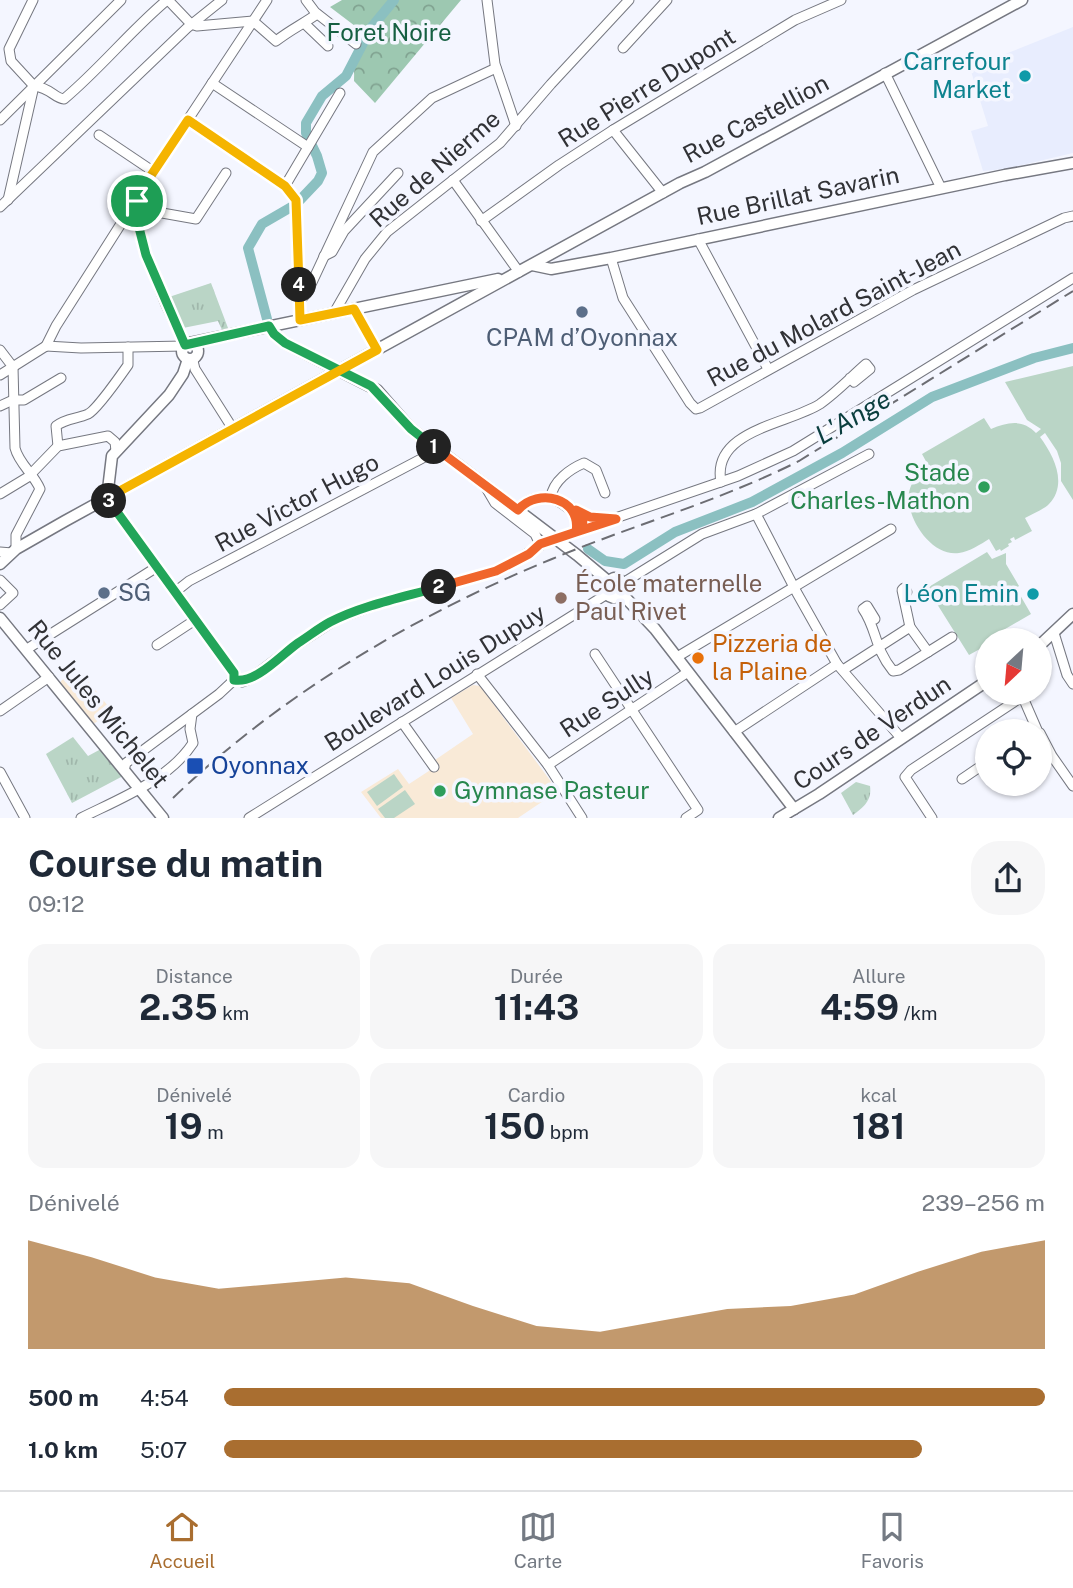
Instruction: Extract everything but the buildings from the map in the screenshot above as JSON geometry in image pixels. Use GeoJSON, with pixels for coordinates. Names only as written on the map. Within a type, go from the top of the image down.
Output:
{"type":"FeatureCollection","features":[{"type":"Feature","properties":{"kind":"main road","name":"Rue Castellion"},"geometry":{"type":"LineString","coordinates":[[0,564],[9,551],[1022,0]]}},
{"type":"Feature","properties":{"kind":"main road","name":"Rue Brillat Savarin"},"geometry":{"type":"LineString","coordinates":[[532,265],[551,269],[611,258],[1073,163]]}},
{"type":"Feature","properties":{"kind":"main road"},"geometry":{"type":"LineString","coordinates":[[191,362],[182,353],[186,345],[515,274]]}},
{"type":"Feature","properties":{"kind":"main road"},"geometry":{"type":"LineString","coordinates":[[269,326],[285,343],[377,390],[406,424],[608,581]]}},
{"type":"Feature","properties":{"kind":"main road"},"geometry":{"type":"LineString","coordinates":[[107,498],[112,456],[169,395],[191,362],[212,339]]}},
{"type":"Feature","properties":{"kind":"main road"},"geometry":{"type":"LineString","coordinates":[[622,589],[614,598],[607,594],[605,589],[608,581],[614,578],[796,814]]}},
{"type":"Feature","properties":{"kind":"main road"},"geometry":{"type":"LineString","coordinates":[[1054,632],[1073,614]]}},
{"type":"Feature","properties":{"kind":"main road","name":"Rue Jules Michelet"},"geometry":{"type":"LineString","coordinates":[[0,618],[163,818]]}},
{"type":"Feature","properties":{"kind":"main road","name":"Cours de Verdun"},"geometry":{"type":"LineString","coordinates":[[779,818],[796,814],[875,755],[975,689]]}},
{"type":"Feature","properties":{"kind":"street"},"geometry":{"type":"LineString","coordinates":[[33,0],[9,49],[11,61],[34,86],[45,87],[64,99],[91,76],[118,45],[167,0],[191,24],[208,27],[253,21],[276,41],[317,14]]}},
{"type":"Feature","properties":{"kind":"street"},"geometry":{"type":"LineString","coordinates":[[0,120],[121,0]]}},
{"type":"Feature","properties":{"kind":"street"},"geometry":{"type":"LineString","coordinates":[[0,208],[191,24],[222,0]]}},
{"type":"Feature","properties":{"kind":"street"},"geometry":{"type":"LineString","coordinates":[[0,375],[13,370],[46,346],[124,219],[134,208],[153,172],[268,0]]}},
{"type":"Feature","properties":{"kind":"street"},"geometry":{"type":"LineString","coordinates":[[306,0],[317,14],[355,44]]}},
{"type":"Feature","properties":{"kind":"street"},"geometry":{"type":"LineString","coordinates":[[486,0],[496,68],[516,126]]}},
{"type":"Feature","properties":{"kind":"street","name":"Rue de Nierme"},"geometry":{"type":"LineString","coordinates":[[334,313],[365,259],[387,232],[500,143],[629,0]]}},
{"type":"Feature","properties":{"kind":"street"},"geometry":{"type":"LineString","coordinates":[[623,48],[667,0]]}},
{"type":"Feature","properties":{"kind":"street","name":"Rue Pierre Dupont"},"geometry":{"type":"LineString","coordinates":[[481,221],[613,130],[795,20],[841,0]]}},
{"type":"Feature","properties":{"kind":"street"},"geometry":{"type":"LineString","coordinates":[[304,23],[328,46]]}},
{"type":"Feature","properties":{"kind":"street"},"geometry":{"type":"LineString","coordinates":[[300,300],[307,293],[373,152],[432,97],[496,68]]}},
{"type":"Feature","properties":{"kind":"street"},"geometry":{"type":"LineString","coordinates":[[885,73],[941,188]]}},
{"type":"Feature","properties":{"kind":"street"},"geometry":{"type":"LineString","coordinates":[[212,83],[308,147]]}},
{"type":"Feature","properties":{"kind":"street"},"geometry":{"type":"LineString","coordinates":[[8,200],[34,86]]}},
{"type":"Feature","properties":{"kind":"street"},"geometry":{"type":"LineString","coordinates":[[285,186],[340,93]]}},
{"type":"Feature","properties":{"kind":"street"},"geometry":{"type":"LineString","coordinates":[[188,120],[285,186],[294,196],[297,209],[300,320]]}},
{"type":"Feature","properties":{"kind":"street"},"geometry":{"type":"LineString","coordinates":[[613,130],[663,193]]}},
{"type":"Feature","properties":{"kind":"street"},"geometry":{"type":"LineString","coordinates":[[99,135],[153,172]]}},
{"type":"Feature","properties":{"kind":"street"},"geometry":{"type":"LineString","coordinates":[[134,208],[196,219],[226,173]]}},
{"type":"Feature","properties":{"kind":"street"},"geometry":{"type":"LineString","coordinates":[[324,256],[332,252],[344,231],[398,173]]}},
{"type":"Feature","properties":{"kind":"street"},"geometry":{"type":"LineString","coordinates":[[453,180],[515,274]]}},
{"type":"Feature","properties":{"kind":"street"},"geometry":{"type":"LineString","coordinates":[[46,346],[186,345],[146,255],[134,208]]}},
{"type":"Feature","properties":{"kind":"street","name":"Rue du Molard Saint-Jean"},"geometry":{"type":"LineString","coordinates":[[611,258],[623,298],[696,409],[913,290],[1073,216]]}},
{"type":"Feature","properties":{"kind":"street"},"geometry":{"type":"LineString","coordinates":[[698,239],[768,369]]}},
{"type":"Feature","properties":{"kind":"street"},"geometry":{"type":"LineString","coordinates":[[234,680],[250,679],[337,619],[381,603],[481,576],[508,565],[544,543],[771,462],[829,430],[1073,278]]}},
{"type":"Feature","properties":{"kind":"street"},"geometry":{"type":"LineString","coordinates":[[354,309],[377,350]]}},
{"type":"Feature","properties":{"kind":"street"},"geometry":{"type":"LineString","coordinates":[[58,446],[56,426],[65,419],[88,414],[97,408],[128,365],[128,347]]}},
{"type":"Feature","properties":{"kind":"street"},"geometry":{"type":"LineString","coordinates":[[0,350],[13,370],[16,453],[40,491],[9,551]]}},
{"type":"Feature","properties":{"kind":"street"},"geometry":{"type":"LineString","coordinates":[[191,362],[233,429]]}},
{"type":"Feature","properties":{"kind":"street"},"geometry":{"type":"LineString","coordinates":[[0,406],[13,400],[24,400],[61,377]]}},
{"type":"Feature","properties":{"kind":"street"},"geometry":{"type":"LineString","coordinates":[[721,482],[722,460],[730,448],[765,426],[810,410],[850,378]]}},
{"type":"Feature","properties":{"kind":"street"},"geometry":{"type":"LineString","coordinates":[[0,494],[31,473],[58,446],[108,436],[115,442],[116,451]]}},
{"type":"Feature","properties":{"kind":"street","name":"Rue Victor Hugo"},"geometry":{"type":"LineString","coordinates":[[175,592],[189,581],[438,450]]}},
{"type":"Feature","properties":{"kind":"street"},"geometry":{"type":"LineString","coordinates":[[622,589],[702,534],[757,514],[869,454]]}},
{"type":"Feature","properties":{"kind":"street"},"geometry":{"type":"LineString","coordinates":[[551,497],[558,482],[584,463],[596,470],[605,493]]}},
{"type":"Feature","properties":{"kind":"street"},"geometry":{"type":"LineString","coordinates":[[485,486],[495,503],[544,543]]}},
{"type":"Feature","properties":{"kind":"street"},"geometry":{"type":"LineString","coordinates":[[518,510],[528,502],[551,497],[590,517],[616,519]]}},
{"type":"Feature","properties":{"kind":"street"},"geometry":{"type":"LineString","coordinates":[[107,498],[234,673],[232,684],[126,763],[124,770]]}},
{"type":"Feature","properties":{"kind":"street"},"geometry":{"type":"LineString","coordinates":[[566,505],[576,516],[579,531]]}},
{"type":"Feature","properties":{"kind":"street"},"geometry":{"type":"LineString","coordinates":[[576,510],[583,519],[579,531]]}},
{"type":"Feature","properties":{"kind":"street"},"geometry":{"type":"LineString","coordinates":[[757,514],[794,587],[840,667],[901,738]]}},
{"type":"Feature","properties":{"kind":"street"},"geometry":{"type":"LineString","coordinates":[[677,657],[891,528]]}},
{"type":"Feature","properties":{"kind":"street"},"geometry":{"type":"LineString","coordinates":[[27,649],[157,566]]}},
{"type":"Feature","properties":{"kind":"street"},"geometry":{"type":"LineString","coordinates":[[0,580],[13,593],[0,605]]}},
{"type":"Feature","properties":{"kind":"street","name":"Boulevard Louis Dupuy"},"geometry":{"type":"LineString","coordinates":[[249,818],[607,594]]}},
{"type":"Feature","properties":{"kind":"street"},"geometry":{"type":"LineString","coordinates":[[904,594],[911,627],[928,652]]}},
{"type":"Feature","properties":{"kind":"street"},"geometry":{"type":"LineString","coordinates":[[157,645],[195,620]]}},
{"type":"Feature","properties":{"kind":"street"},"geometry":{"type":"LineString","coordinates":[[871,621],[878,649],[895,671],[952,637]]}},
{"type":"Feature","properties":{"kind":"street"},"geometry":{"type":"LineString","coordinates":[[734,732],[911,627]]}},
{"type":"Feature","properties":{"kind":"street"},"geometry":{"type":"LineString","coordinates":[[1054,632],[1067,676],[1073,684]]}},
{"type":"Feature","properties":{"kind":"street"},"geometry":{"type":"LineString","coordinates":[[594,654],[698,810],[686,818]]}},
{"type":"Feature","properties":{"kind":"street","name":"Rue Sully"},"geometry":{"type":"LineString","coordinates":[[548,765],[688,673]]}},
{"type":"Feature","properties":{"kind":"street"},"geometry":{"type":"LineString","coordinates":[[477,674],[548,765],[582,818]]}},
{"type":"Feature","properties":{"kind":"street"},"geometry":{"type":"LineString","coordinates":[[0,711],[49,677]]}},
{"type":"Feature","properties":{"kind":"street"},"geometry":{"type":"LineString","coordinates":[[932,818],[905,777],[911,770],[1007,705]]}},
{"type":"Feature","properties":{"kind":"street"},"geometry":{"type":"LineString","coordinates":[[81,818],[150,784],[191,746],[194,740],[190,729],[192,714]]}},
{"type":"Feature","properties":{"kind":"street"},"geometry":{"type":"LineString","coordinates":[[402,722],[434,767]]}},
{"type":"Feature","properties":{"kind":"street"},"geometry":{"type":"LineString","coordinates":[[1052,754],[1073,786]]}},
{"type":"Feature","properties":{"kind":"street"},"geometry":{"type":"LineString","coordinates":[[962,779],[975,770]]}},
{"type":"Feature","properties":{"kind":"street"},"geometry":{"type":"LineString","coordinates":[[1,774],[25,818]]}},
{"type":"Feature","properties":{"kind":"shaded area"},"geometry":{"type":"Polygon","coordinates":[[[1073,27],[1073,153],[1005,169],[983,171],[971,131],[988,126],[970,68],[1073,27]]]}},
{"type":"Feature","properties":{"kind":"shaded area"},"geometry":{"type":"Polygon","coordinates":[[[76,669],[112,711],[92,725],[60,685],[61,681],[76,669]]]}},
{"type":"Feature","properties":{"kind":"shaded area"},"geometry":{"type":"Polygon","coordinates":[[[473,685],[480,686],[558,791],[518,818],[381,818],[361,792],[398,769],[409,784],[438,765],[435,760],[473,734],[451,698],[473,685]]]}},
{"type":"Feature","properties":{"kind":"green space","name":"Foret Noire"},"geometry":{"type":"Polygon","coordinates":[[[342,0],[461,0],[375,103],[354,81],[355,26],[330,7],[342,0]]]}},
{"type":"Feature","properties":{"kind":"green space"},"geometry":{"type":"Polygon","coordinates":[[[211,283],[228,328],[222,330],[218,321],[183,328],[166,298],[211,283]]]}},
{"type":"Feature","properties":{"kind":"green space","name":"Stade Charles-Mathon"},"geometry":{"type":"Polygon","coordinates":[[[1073,366],[1073,500],[1061,481],[1061,463],[1057,451],[1045,433],[1040,437],[1054,461],[1058,488],[1049,504],[1025,518],[1032,531],[1015,540],[1014,537],[1010,539],[1012,542],[1009,546],[1001,551],[996,551],[989,539],[959,553],[939,549],[922,533],[911,513],[909,502],[912,484],[928,465],[922,454],[984,418],[991,429],[1015,423],[1026,425],[1036,433],[1041,429],[1027,420],[1005,382],[1073,366]]]}},
{"type":"Feature","properties":{"kind":"green space"},"geometry":{"type":"Polygon","coordinates":[[[987,552],[992,559],[1006,553],[1006,564],[1031,614],[1007,628],[975,628],[975,652],[969,655],[927,588],[987,552]]]}},
{"type":"Feature","properties":{"kind":"green space"},"geometry":{"type":"Polygon","coordinates":[[[73,737],[88,756],[101,749],[123,776],[72,803],[46,754],[73,737]]]}},
{"type":"Feature","properties":{"kind":"green space"},"geometry":{"type":"Polygon","coordinates":[[[394,774],[403,787],[377,806],[367,792],[394,774]]]}},
{"type":"Feature","properties":{"kind":"green space"},"geometry":{"type":"Polygon","coordinates":[[[856,782],[870,786],[870,795],[861,809],[853,815],[841,793],[856,782]]]}},
{"type":"Feature","properties":{"kind":"green space"},"geometry":{"type":"Polygon","coordinates":[[[405,790],[415,804],[394,818],[385,818],[378,809],[405,790]]]}},
{"type":"Feature","properties":{"kind":"waterway","name":"L'Ange"},"geometry":{"type":"LineString","coordinates":[[300,200],[322,173],[306,133],[306,123],[322,96],[346,76],[371,28],[394,0]]}},
{"type":"Feature","properties":{"kind":"waterway","name":"L'Ange"},"geometry":{"type":"LineString","coordinates":[[267,319],[248,248],[262,224],[293,206]]}},
{"type":"Feature","properties":{"kind":"waterway","name":"L'Ange"},"geometry":{"type":"LineString","coordinates":[[588,549],[605,561],[624,564],[675,532],[752,502],[842,453],[932,397],[1034,358],[1073,348]]}},
{"type":"Feature","properties":{"kind":"railway"},"geometry":{"type":"LineString","coordinates":[[173,798],[214,760],[258,725],[351,661],[400,632],[450,605],[552,559],[707,501],[799,461],[1073,291]]}},
{"type":"Feature","properties":{"kind":"place","name":"Carrefour Market"},"geometry":{"type":"Point","coordinates":[1025,76]}},
{"type":"Feature","properties":{"kind":"place","name":"CPAM d’Oyonnax"},"geometry":{"type":"Point","coordinates":[582,312]}},
{"type":"Feature","properties":{"kind":"place","name":"Stade Charles-Mathon"},"geometry":{"type":"Point","coordinates":[984,487]}},
{"type":"Feature","properties":{"kind":"place","name":"SG"},"geometry":{"type":"Point","coordinates":[104,593]}},
{"type":"Feature","properties":{"kind":"place","name":"Léon Emin"},"geometry":{"type":"Point","coordinates":[1033,594]}},
{"type":"Feature","properties":{"kind":"place","name":"École maternelle Paul Rivet"},"geometry":{"type":"Point","coordinates":[561,598]}},
{"type":"Feature","properties":{"kind":"place","name":"Pizzeria de la Plaine"},"geometry":{"type":"Point","coordinates":[698,658]}},
{"type":"Feature","properties":{"kind":"place","name":"Oyonnax"},"geometry":{"type":"Point","coordinates":[195,766]}},
{"type":"Feature","properties":{"kind":"place","name":"Gymnase Pasteur"},"geometry":{"type":"Point","coordinates":[440,791]}},
{"type":"Feature","properties":{"kind":"route"},"geometry":{"type":"LineString","coordinates":[[137,201],[134,208],[146,255],[185,345],[269,326],[285,343],[302,352],[340,370],[353,376],[377,390],[411,429],[518,510],[528,502],[551,497],[566,505],[574,514],[578,523],[576,532],[582,530],[616,519],[590,517],[576,510],[583,519],[582,530],[540,544],[529,554],[481,576],[381,603],[337,619],[250,679],[234,680],[234,673],[107,498],[340,370],[354,363],[377,350],[354,309],[300,320],[297,209],[293,193],[188,120],[137,201]]}}]}
